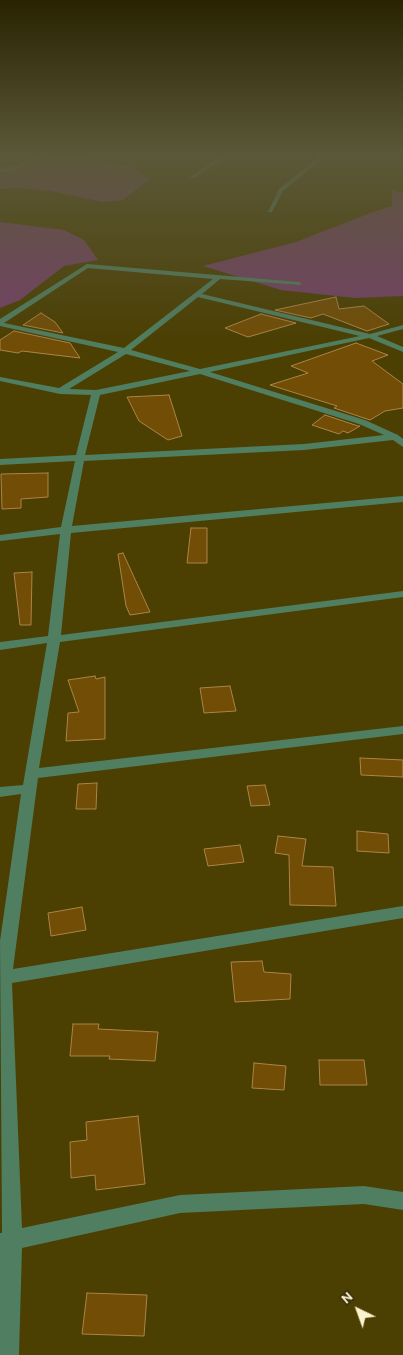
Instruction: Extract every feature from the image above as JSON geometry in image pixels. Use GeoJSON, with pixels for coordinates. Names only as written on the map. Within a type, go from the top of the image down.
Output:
{"type":"FeatureCollection","features":[{"type":"Feature","properties":{"kind":"street"},"geometry":{"type":"LineString","coordinates":[[0,323],[87,266],[299,284]]}},
{"type":"Feature","properties":{"kind":"street"},"geometry":{"type":"LineString","coordinates":[[60,391],[125,352],[219,277]]}},
{"type":"Feature","properties":{"kind":"street"},"geometry":{"type":"LineString","coordinates":[[197,295],[370,336],[403,350]]}},
{"type":"Feature","properties":{"kind":"street"},"geometry":{"type":"LineString","coordinates":[[0,323],[202,372],[362,422],[395,437],[403,444]]}},
{"type":"Feature","properties":{"kind":"street"},"geometry":{"type":"LineString","coordinates":[[2,381],[60,391],[96,393],[370,336],[403,326]]}},
{"type":"Feature","properties":{"kind":"street"},"geometry":{"type":"LineString","coordinates":[[8,1355],[2,978],[30,782],[54,640],[66,530],[80,457],[96,393]]}},
{"type":"Feature","properties":{"kind":"street"},"geometry":{"type":"LineString","coordinates":[[0,462],[304,447],[395,437]]}},
{"type":"Feature","properties":{"kind":"street"},"geometry":{"type":"LineString","coordinates":[[0,538],[66,530],[403,499]]}},
{"type":"Feature","properties":{"kind":"street"},"geometry":{"type":"LineString","coordinates":[[0,646],[403,594]]}},
{"type":"Feature","properties":{"kind":"street"},"geometry":{"type":"LineString","coordinates":[[0,792],[30,782],[403,730]]}},
{"type":"Feature","properties":{"kind":"street"},"geometry":{"type":"LineString","coordinates":[[2,978],[403,912]]}},
{"type":"Feature","properties":{"kind":"street"},"geometry":{"type":"LineString","coordinates":[[6,1242],[180,1204],[364,1195],[403,1201]]}},
{"type":"Feature","properties":{"kind":"shaded area"},"geometry":{"type":"Polygon","coordinates":[[[354,219],[403,219],[403,296],[355,298],[281,290],[203,266],[296,242],[354,219]]]}},
{"type":"Feature","properties":{"kind":"shaded area"},"geometry":{"type":"Polygon","coordinates":[[[0,222],[64,230],[84,240],[98,260],[64,266],[20,300],[0,308],[0,222]]]}},
{"type":"Feature","properties":{"kind":"building"},"geometry":{"type":"Polygon","coordinates":[[[336,297],[339,309],[364,306],[389,324],[367,331],[323,314],[311,318],[275,310],[336,297]]]}},
{"type":"Feature","properties":{"kind":"building"},"geometry":{"type":"Polygon","coordinates":[[[41,313],[55,322],[63,333],[23,325],[41,313]]]}},
{"type":"Feature","properties":{"kind":"building"},"geometry":{"type":"Polygon","coordinates":[[[261,314],[296,323],[248,337],[225,328],[261,314]]]}},
{"type":"Feature","properties":{"kind":"building"},"geometry":{"type":"Polygon","coordinates":[[[14,331],[70,343],[80,358],[0,350],[0,340],[14,331]]]}},
{"type":"Feature","properties":{"kind":"building"},"geometry":{"type":"Polygon","coordinates":[[[356,343],[388,355],[372,361],[403,384],[403,408],[385,411],[370,420],[334,408],[337,406],[270,385],[308,373],[291,366],[356,343]]]}},
{"type":"Feature","properties":{"kind":"building"},"geometry":{"type":"Polygon","coordinates":[[[169,395],[182,436],[168,440],[139,421],[127,397],[169,395]]]}},
{"type":"Feature","properties":{"kind":"building"},"geometry":{"type":"Polygon","coordinates":[[[325,415],[360,426],[348,433],[343,431],[339,434],[312,425],[325,415]]]}},
{"type":"Feature","properties":{"kind":"building"},"geometry":{"type":"Polygon","coordinates":[[[48,473],[48,497],[21,499],[21,508],[2,509],[1,474],[48,473]]]}},
{"type":"Feature","properties":{"kind":"building"},"geometry":{"type":"Polygon","coordinates":[[[191,528],[207,528],[207,563],[187,563],[191,528]]]}},
{"type":"Feature","properties":{"kind":"building"},"geometry":{"type":"Polygon","coordinates":[[[123,553],[150,612],[130,615],[126,606],[118,554],[123,553]]]}},
{"type":"Feature","properties":{"kind":"building"},"geometry":{"type":"Polygon","coordinates":[[[32,572],[31,625],[20,625],[14,573],[32,572]]]}},
{"type":"Feature","properties":{"kind":"building"},"geometry":{"type":"Polygon","coordinates":[[[95,676],[96,679],[105,677],[105,739],[66,741],[68,713],[79,712],[68,680],[95,676]]]}},
{"type":"Feature","properties":{"kind":"building"},"geometry":{"type":"Polygon","coordinates":[[[230,686],[236,711],[204,713],[200,688],[230,686]]]}},
{"type":"Feature","properties":{"kind":"building"},"geometry":{"type":"Polygon","coordinates":[[[360,758],[403,760],[403,777],[361,775],[360,758]]]}},
{"type":"Feature","properties":{"kind":"building"},"geometry":{"type":"Polygon","coordinates":[[[97,783],[96,809],[76,809],[78,784],[97,783]]]}},
{"type":"Feature","properties":{"kind":"building"},"geometry":{"type":"Polygon","coordinates":[[[265,785],[270,805],[251,806],[247,786],[265,785]]]}},
{"type":"Feature","properties":{"kind":"building"},"geometry":{"type":"Polygon","coordinates":[[[357,831],[388,834],[389,853],[357,851],[357,831]]]}},
{"type":"Feature","properties":{"kind":"building"},"geometry":{"type":"Polygon","coordinates":[[[278,836],[306,839],[302,866],[333,867],[336,906],[290,905],[289,855],[275,853],[278,836]]]}},
{"type":"Feature","properties":{"kind":"building"},"geometry":{"type":"Polygon","coordinates":[[[240,845],[244,862],[208,866],[204,849],[240,845]]]}},
{"type":"Feature","properties":{"kind":"building"},"geometry":{"type":"Polygon","coordinates":[[[82,907],[86,930],[51,936],[48,913],[82,907]]]}},
{"type":"Feature","properties":{"kind":"building"},"geometry":{"type":"Polygon","coordinates":[[[262,961],[264,972],[291,974],[290,999],[235,1002],[231,962],[262,961]]]}},
{"type":"Feature","properties":{"kind":"building"},"geometry":{"type":"Polygon","coordinates":[[[73,1024],[99,1024],[98,1029],[158,1032],[155,1061],[109,1059],[110,1056],[70,1056],[73,1024]]]}},
{"type":"Feature","properties":{"kind":"building"},"geometry":{"type":"Polygon","coordinates":[[[319,1060],[364,1060],[367,1085],[320,1085],[319,1060]]]}},
{"type":"Feature","properties":{"kind":"building"},"geometry":{"type":"Polygon","coordinates":[[[254,1063],[286,1066],[284,1090],[252,1088],[254,1063]]]}},
{"type":"Feature","properties":{"kind":"building"},"geometry":{"type":"Polygon","coordinates":[[[138,1116],[145,1184],[96,1190],[95,1175],[71,1178],[70,1142],[87,1140],[86,1122],[138,1116]]]}},
{"type":"Feature","properties":{"kind":"building"},"geometry":{"type":"Polygon","coordinates":[[[87,1293],[147,1295],[144,1336],[82,1334],[87,1293]]]}}]}
